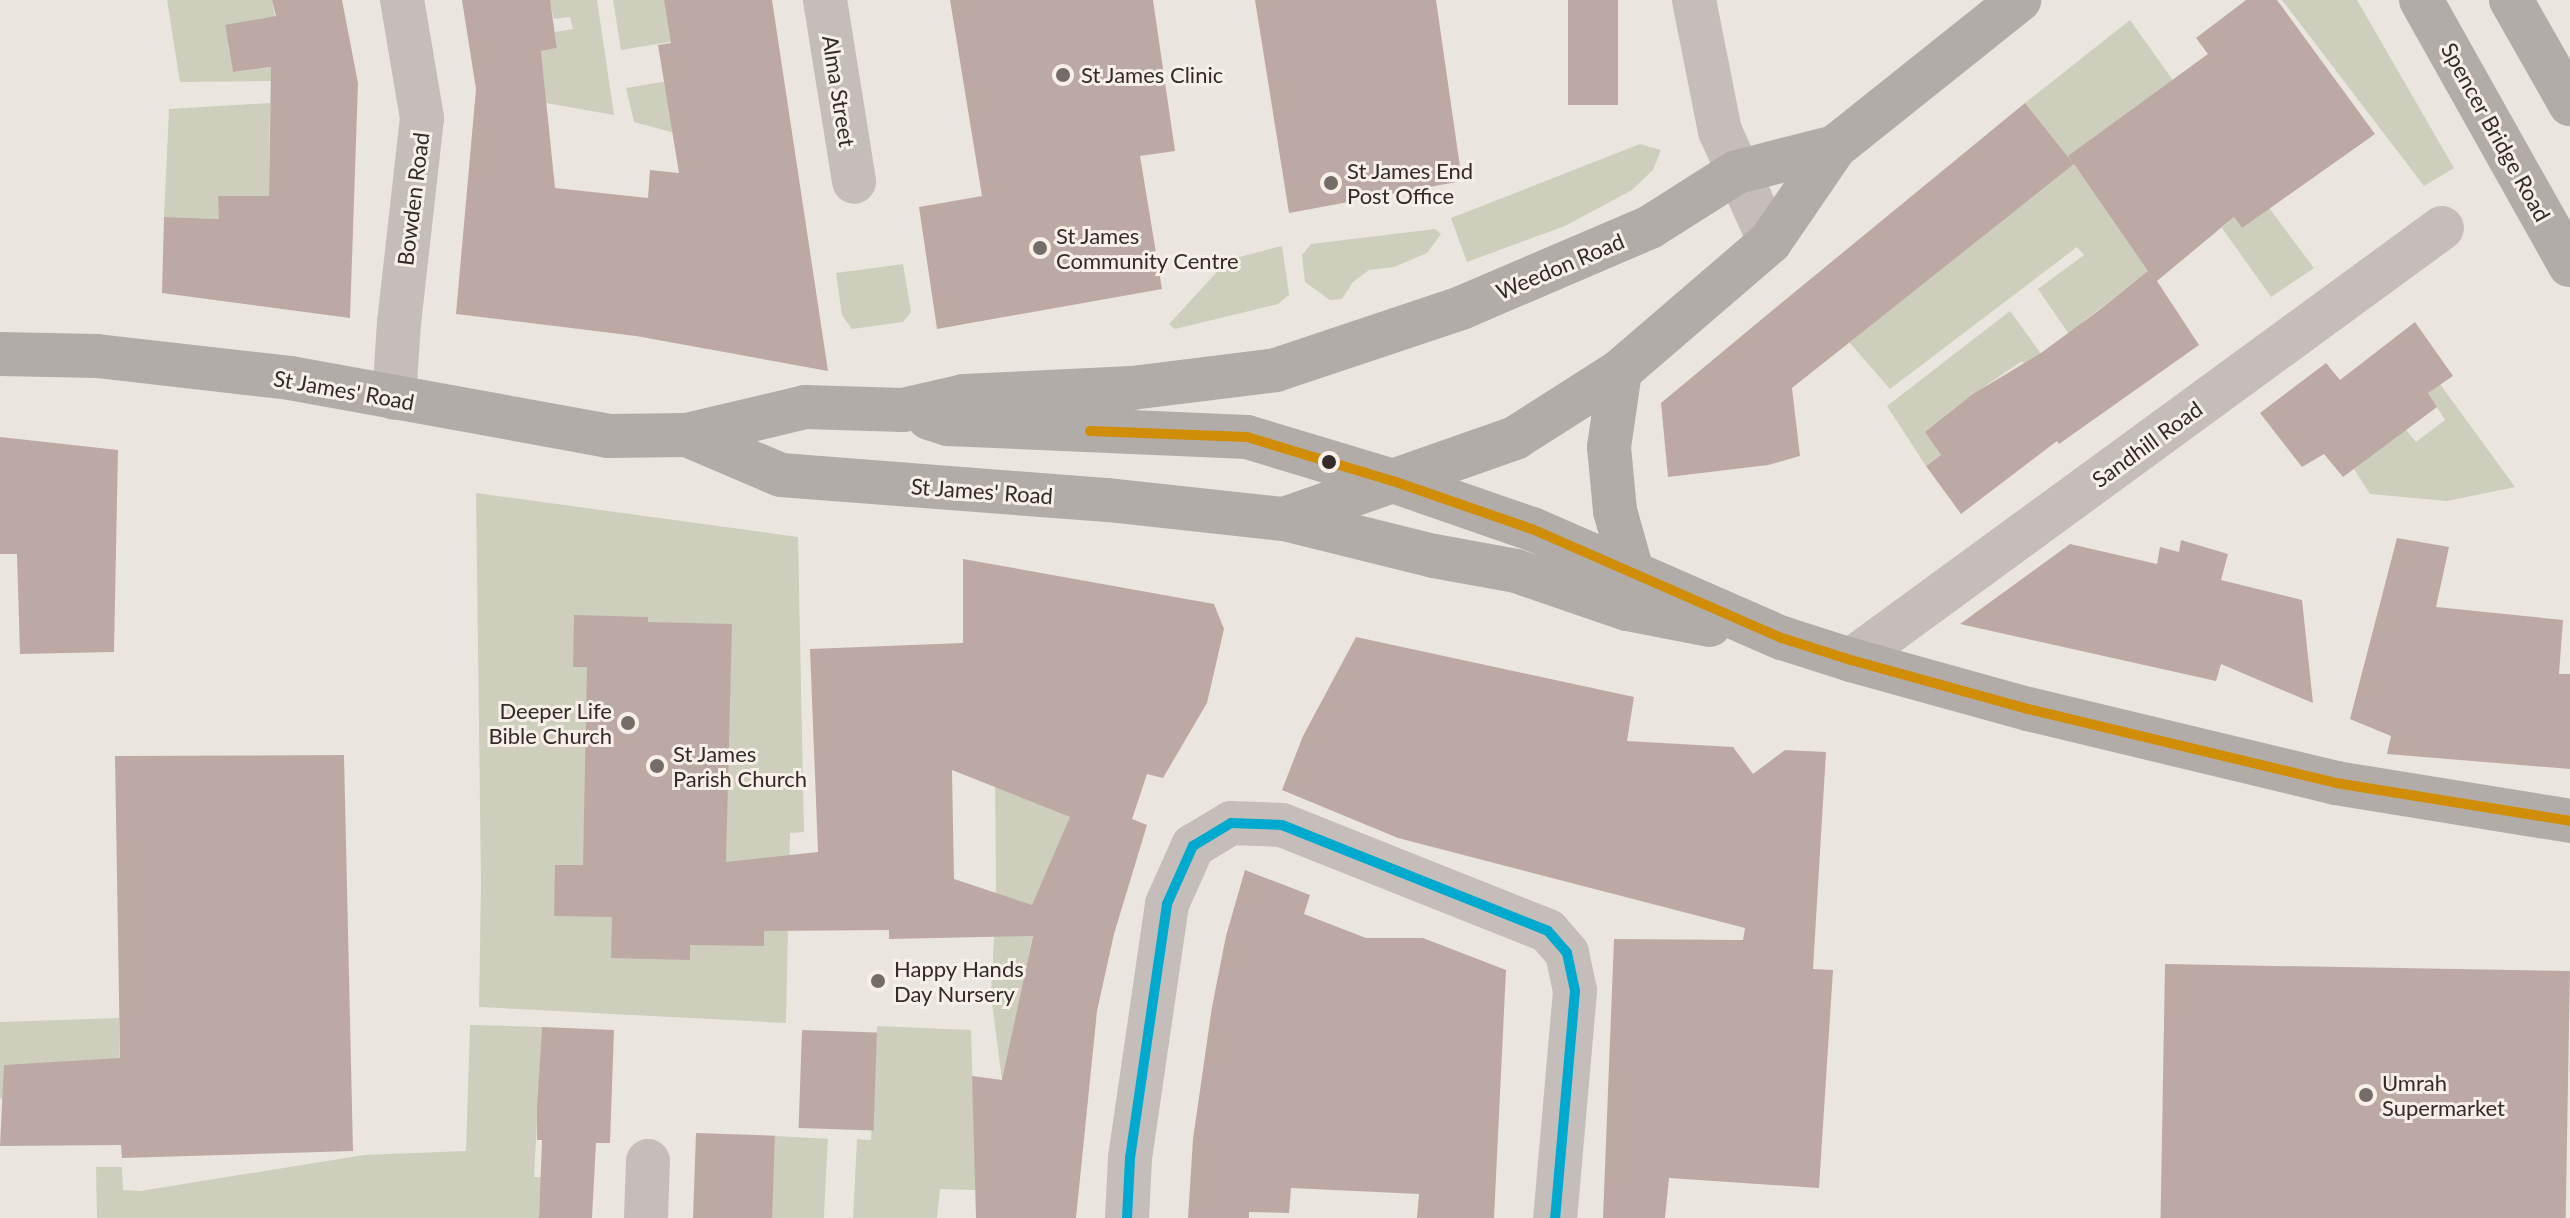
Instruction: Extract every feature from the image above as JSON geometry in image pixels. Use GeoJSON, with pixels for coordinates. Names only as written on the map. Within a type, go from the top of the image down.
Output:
{"type":"FeatureCollection","features":[{"type":"Feature","properties":{"kind":"main road","name":"Weedon Road"},"geometry":{"type":"LineString","coordinates":[[1393,481],[1515,438],[1620,371],[1770,242],[1835,147],[2019,0]]}},
{"type":"Feature","properties":{"kind":"main road","name":"Spencer Bridge Road"},"geometry":{"type":"LineString","coordinates":[[2421,0],[2570,265]]}},
{"type":"Feature","properties":{"kind":"main road"},"geometry":{"type":"LineString","coordinates":[[2511,0],[2570,104]]}},
{"type":"Feature","properties":{"kind":"main road","name":"Weedon Road"},"geometry":{"type":"LineString","coordinates":[[1276,370],[1461,308],[1650,227],[1737,172],[1835,147]]}},
{"type":"Feature","properties":{"kind":"main road","name":"St James' Road"},"geometry":{"type":"LineString","coordinates":[[0,354],[97,356],[290,378],[608,436],[687,435],[805,407],[903,410],[964,396],[1132,388],[1276,370]]}},
{"type":"Feature","properties":{"kind":"main road"},"geometry":{"type":"LineString","coordinates":[[1620,371],[1609,447],[1613,500],[1632,571]]}},
{"type":"Feature","properties":{"kind":"main road","name":"St James' Road"},"geometry":{"type":"LineString","coordinates":[[903,410],[948,424],[1247,437],[1393,481]]}},
{"type":"Feature","properties":{"kind":"main road","name":"St James' Road"},"geometry":{"type":"LineString","coordinates":[[687,435],[781,475],[1108,500],[1284,519],[1434,556],[1516,571],[1627,609],[1782,638]]}},
{"type":"Feature","properties":{"kind":"main road","name":"St James' Road"},"geometry":{"type":"LineString","coordinates":[[1284,519],[1393,481]]}},
{"type":"Feature","properties":{"kind":"main road"},"geometry":{"type":"LineString","coordinates":[[1393,481],[1532,529],[1782,638],[1851,660],[2028,709],[2336,783],[2570,821]]}},
{"type":"Feature","properties":{"kind":"street","name":"Bowden Road"},"geometry":{"type":"LineString","coordinates":[[394,398],[399,323],[422,118],[402,0]]}},
{"type":"Feature","properties":{"kind":"street","name":"Alma Street"},"geometry":{"type":"LineString","coordinates":[[825,0],[854,182]]}},
{"type":"Feature","properties":{"kind":"street"},"geometry":{"type":"LineString","coordinates":[[1694,0],[1720,131],[1770,242]]}},
{"type":"Feature","properties":{"kind":"street","name":"Sandhill Road"},"geometry":{"type":"LineString","coordinates":[[1851,660],[2442,228]]}},
{"type":"Feature","properties":{"kind":"street"},"geometry":{"type":"LineString","coordinates":[[1127,1218],[1130,1158],[1167,904],[1193,846],[1231,823],[1282,825],[1516,916],[1548,931],[1567,953],[1575,991],[1555,1218]]}},
{"type":"Feature","properties":{"kind":"street"},"geometry":{"type":"LineString","coordinates":[[646,1218],[648,1161]]}},
{"type":"Feature","properties":{"kind":"green space"},"geometry":{"type":"Polygon","coordinates":[[[167,0],[272,0],[275,17],[225,26],[233,72],[282,66],[285,81],[180,82],[167,0]]]}},
{"type":"Feature","properties":{"kind":"green space"},"geometry":{"type":"Polygon","coordinates":[[[529,0],[597,0],[614,115],[546,103],[541,51],[557,48],[555,32],[573,29],[570,17],[554,19],[550,4],[529,0]]]}},
{"type":"Feature","properties":{"kind":"green space"},"geometry":{"type":"Polygon","coordinates":[[[613,0],[664,0],[712,35],[621,50],[613,0]]]}},
{"type":"Feature","properties":{"kind":"green space"},"geometry":{"type":"Polygon","coordinates":[[[2282,0],[2357,0],[2454,168],[2424,186],[2282,0]]]}},
{"type":"Feature","properties":{"kind":"green space"},"geometry":{"type":"Polygon","coordinates":[[[2130,20],[2175,83],[2073,163],[2025,103],[2130,20]]]}},
{"type":"Feature","properties":{"kind":"green space"},"geometry":{"type":"Polygon","coordinates":[[[685,78],[711,143],[634,122],[626,88],[685,78]]]}},
{"type":"Feature","properties":{"kind":"green space"},"geometry":{"type":"Polygon","coordinates":[[[270,103],[269,196],[219,196],[219,219],[164,217],[169,109],[270,103]]]}},
{"type":"Feature","properties":{"kind":"green space"},"geometry":{"type":"Polygon","coordinates":[[[1640,144],[1661,150],[1653,170],[1632,190],[1565,226],[1467,262],[1451,218],[1640,144]]]}},
{"type":"Feature","properties":{"kind":"green space"},"geometry":{"type":"Polygon","coordinates":[[[2073,163],[2150,270],[2080,324],[2095,344],[2081,352],[2038,289],[2084,255],[2077,247],[1890,389],[1849,342],[2073,163]]]}},
{"type":"Feature","properties":{"kind":"green space"},"geometry":{"type":"Polygon","coordinates":[[[2269,208],[2314,268],[2271,297],[2222,228],[2234,217],[2242,228],[2269,208]]]}},
{"type":"Feature","properties":{"kind":"green space"},"geometry":{"type":"Polygon","coordinates":[[[1435,229],[1441,234],[1427,253],[1394,267],[1369,270],[1353,282],[1342,299],[1330,300],[1305,282],[1302,255],[1311,244],[1435,229]]]}},
{"type":"Feature","properties":{"kind":"green space"},"geometry":{"type":"Polygon","coordinates":[[[1282,246],[1289,295],[1278,304],[1175,329],[1169,324],[1228,260],[1282,246]]]}},
{"type":"Feature","properties":{"kind":"green space"},"geometry":{"type":"Polygon","coordinates":[[[903,264],[911,312],[903,322],[852,329],[842,315],[836,273],[903,264]]]}},
{"type":"Feature","properties":{"kind":"green space"},"geometry":{"type":"Polygon","coordinates":[[[2010,311],[2055,373],[2038,383],[2022,361],[1988,384],[1926,432],[1941,455],[1926,466],[1887,406],[2010,311]]]}},
{"type":"Feature","properties":{"kind":"green space"},"geometry":{"type":"Polygon","coordinates":[[[2440,384],[2515,487],[2447,501],[2370,494],[2354,469],[2399,421],[2416,442],[2445,420],[2428,393],[2440,384]]]}},
{"type":"Feature","properties":{"kind":"green space"},"geometry":{"type":"Polygon","coordinates":[[[476,493],[798,537],[804,832],[790,833],[786,1023],[479,1007],[481,884],[476,493]]]}},
{"type":"Feature","properties":{"kind":"green space"},"geometry":{"type":"Polygon","coordinates":[[[995,766],[1006,791],[1070,817],[1045,910],[996,893],[995,766]]]}},
{"type":"Feature","properties":{"kind":"green space"},"geometry":{"type":"Polygon","coordinates":[[[995,921],[1033,934],[1020,998],[1003,1191],[940,1189],[937,1218],[853,1218],[857,1139],[871,1140],[877,1026],[971,1030],[974,1129],[1002,1080],[991,995],[995,921]]]}},
{"type":"Feature","properties":{"kind":"green space"},"geometry":{"type":"Polygon","coordinates":[[[119,1018],[121,1145],[109,1145],[0,1098],[0,1022],[119,1018]]]}},
{"type":"Feature","properties":{"kind":"green space"},"geometry":{"type":"Polygon","coordinates":[[[470,1025],[542,1027],[534,1177],[541,1177],[539,1218],[97,1218],[96,1167],[122,1167],[123,1190],[140,1191],[364,1155],[466,1151],[470,1025]]]}},
{"type":"Feature","properties":{"kind":"green space"},"geometry":{"type":"Polygon","coordinates":[[[775,1136],[828,1139],[824,1218],[771,1218],[775,1136]]]}},
{"type":"Feature","properties":{"kind":"building"},"geometry":{"type":"Polygon","coordinates":[[[272,0],[342,0],[358,83],[350,318],[162,293],[164,217],[219,219],[218,196],[269,196],[271,67],[233,72],[225,25],[276,16],[272,0]]]}},
{"type":"Feature","properties":{"kind":"building"},"geometry":{"type":"Polygon","coordinates":[[[462,0],[550,0],[557,48],[541,51],[555,188],[648,198],[650,170],[679,173],[658,45],[671,43],[664,0],[772,0],[828,371],[636,336],[456,314],[476,89],[462,0]]]}},
{"type":"Feature","properties":{"kind":"building"},"geometry":{"type":"Polygon","coordinates":[[[950,0],[1153,0],[1175,151],[1140,156],[1162,289],[937,329],[919,207],[982,196],[950,0]]]}},
{"type":"Feature","properties":{"kind":"building"},"geometry":{"type":"Polygon","coordinates":[[[1255,0],[1436,0],[1462,181],[1289,213],[1255,0]]]}},
{"type":"Feature","properties":{"kind":"building"},"geometry":{"type":"Polygon","coordinates":[[[1568,0],[1618,0],[1618,105],[1568,105],[1568,0]]]}},
{"type":"Feature","properties":{"kind":"building"},"geometry":{"type":"Polygon","coordinates":[[[2246,0],[2277,0],[2375,134],[2242,228],[2234,217],[2157,281],[2199,345],[2059,444],[2057,441],[1961,514],[1926,466],[1941,455],[1925,432],[1973,394],[2041,353],[2148,271],[2074,164],[1792,388],[1800,456],[1768,465],[1668,477],[1661,403],[1768,314],[2025,103],[2073,163],[2068,156],[2208,54],[2196,38],[2246,0]]]}},
{"type":"Feature","properties":{"kind":"building"},"geometry":{"type":"Polygon","coordinates":[[[2415,322],[2453,376],[2428,393],[2437,407],[2343,477],[2324,454],[2302,467],[2260,413],[2326,363],[2340,380],[2415,322]]]}},
{"type":"Feature","properties":{"kind":"building"},"geometry":{"type":"Polygon","coordinates":[[[0,437],[118,450],[114,652],[20,654],[17,554],[0,554],[0,437]]]}},
{"type":"Feature","properties":{"kind":"building"},"geometry":{"type":"Polygon","coordinates":[[[2397,538],[2449,547],[2436,607],[2563,620],[2559,674],[2570,674],[2570,769],[2387,754],[2391,736],[2350,719],[2397,538]]]}},
{"type":"Feature","properties":{"kind":"building"},"geometry":{"type":"Polygon","coordinates":[[[2181,540],[2228,554],[2221,580],[2302,600],[2313,703],[2221,664],[2216,681],[1960,624],[2070,544],[2157,564],[2160,547],[2179,552],[2181,540]]]}},
{"type":"Feature","properties":{"kind":"building"},"geometry":{"type":"Polygon","coordinates":[[[963,559],[1214,604],[1224,629],[1207,703],[1163,778],[1147,774],[1132,819],[1147,825],[1114,934],[1097,1011],[1076,1218],[976,1218],[972,1076],[1002,1080],[1033,936],[889,939],[889,930],[764,931],[764,946],[690,945],[690,960],[611,958],[612,917],[554,916],[555,865],[583,865],[587,667],[573,667],[574,615],[648,617],[648,622],[732,624],[726,862],[818,852],[810,649],[963,643],[963,559]],[[952,770],[954,879],[1032,905],[1070,817],[952,770]]]}},
{"type":"Feature","properties":{"kind":"building"},"geometry":{"type":"Polygon","coordinates":[[[1356,637],[1634,697],[1627,741],[1733,747],[1753,774],[1785,750],[1826,752],[1813,969],[1833,970],[1819,1188],[1669,1178],[1665,1218],[1603,1218],[1614,939],[1743,940],[1745,928],[1398,838],[1282,790],[1303,736],[1356,637]]]}},
{"type":"Feature","properties":{"kind":"building"},"geometry":{"type":"Polygon","coordinates":[[[344,755],[353,1151],[122,1158],[121,1145],[0,1146],[4,1065],[120,1058],[115,756],[344,755]]]}},
{"type":"Feature","properties":{"kind":"building"},"geometry":{"type":"Polygon","coordinates":[[[1245,870],[1310,895],[1304,914],[1366,938],[1423,938],[1506,970],[1494,1218],[1417,1218],[1419,1194],[1291,1188],[1289,1213],[1249,1212],[1249,1218],[1188,1218],[1193,1139],[1212,1007],[1226,936],[1245,870]]]}},
{"type":"Feature","properties":{"kind":"building","name":"Umrah Supermarket"},"geometry":{"type":"Polygon","coordinates":[[[2165,964],[2570,971],[2566,1218],[2161,1218],[2165,964]]]}},
{"type":"Feature","properties":{"kind":"building"},"geometry":{"type":"Polygon","coordinates":[[[542,1027],[614,1030],[610,1143],[596,1143],[592,1218],[539,1218],[542,1140],[537,1140],[537,1108],[542,1027]]]}},
{"type":"Feature","properties":{"kind":"building"},"geometry":{"type":"Polygon","coordinates":[[[802,1030],[877,1033],[874,1131],[799,1128],[802,1030]]]}},
{"type":"Feature","properties":{"kind":"building"},"geometry":{"type":"Polygon","coordinates":[[[696,1133],[775,1136],[772,1218],[693,1218],[696,1133]]]}},
{"type":"Feature","properties":{"kind":"transit line"},"geometry":{"type":"LineString","coordinates":[[1090,431],[1247,437],[1393,481],[1532,529],[1782,638],[1851,660],[2028,709],[2336,783],[2570,821]]}},
{"type":"Feature","properties":{"kind":"transit line"},"geometry":{"type":"LineString","coordinates":[[1127,1218],[1130,1158],[1167,904],[1193,846],[1231,823],[1282,825],[1548,931],[1567,953],[1575,991],[1555,1218]]}},
{"type":"Feature","properties":{"kind":"place","name":"St James Clinic"},"geometry":{"type":"Point","coordinates":[1063,75]}},
{"type":"Feature","properties":{"kind":"place","name":"St James End Post Office"},"geometry":{"type":"Point","coordinates":[1331,183]}},
{"type":"Feature","properties":{"kind":"place","name":"St James Community Centre"},"geometry":{"type":"Point","coordinates":[1040,248]}},
{"type":"Feature","properties":{"kind":"place","name":"Deeper Life Bible Church"},"geometry":{"type":"Point","coordinates":[628,723]}},
{"type":"Feature","properties":{"kind":"place","name":"St James Parish Church"},"geometry":{"type":"Point","coordinates":[657,766]}},
{"type":"Feature","properties":{"kind":"place","name":"Happy Hands Day Nursery"},"geometry":{"type":"Point","coordinates":[878,981]}},
{"type":"Feature","properties":{"kind":"place","name":"Umrah Supermarket"},"geometry":{"type":"Point","coordinates":[2366,1095]}}]}
